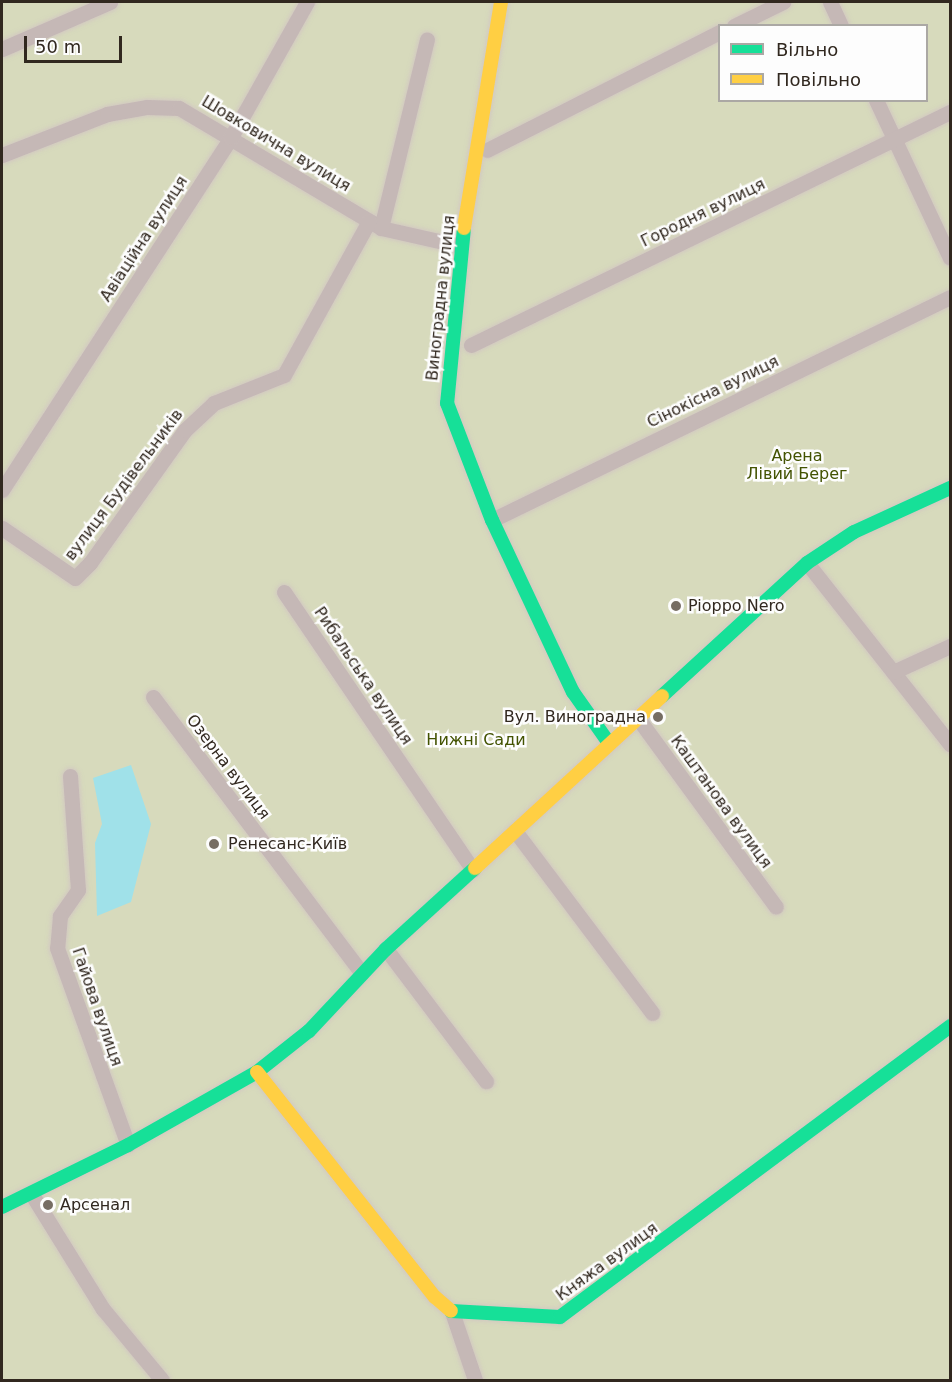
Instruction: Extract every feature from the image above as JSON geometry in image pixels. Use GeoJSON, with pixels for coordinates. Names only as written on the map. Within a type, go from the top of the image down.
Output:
{"type":"FeatureCollection","features":[{"type":"Feature","properties":{"kind":"street","name":"Авіаційна вулиця"},"geometry":{"type":"LineString","coordinates":[[2,490],[231,137],[307,2]]}},
{"type":"Feature","properties":{"kind":"street","name":"Виноградна вулиця"},"geometry":{"type":"LineString","coordinates":[[501,2],[461,246],[447,403],[492,520],[573,692],[609,744]]}},
{"type":"Feature","properties":{"kind":"street"},"geometry":{"type":"LineString","coordinates":[[738,24],[783,2]]}},
{"type":"Feature","properties":{"kind":"street"},"geometry":{"type":"LineString","coordinates":[[830,2],[840,24]]}},
{"type":"Feature","properties":{"kind":"street"},"geometry":{"type":"LineString","coordinates":[[2,49],[102,3]]}},
{"type":"Feature","properties":{"kind":"street"},"geometry":{"type":"LineString","coordinates":[[487,150],[718,33]]}},
{"type":"Feature","properties":{"kind":"street"},"geometry":{"type":"LineString","coordinates":[[375,224],[427,40]]}},
{"type":"Feature","properties":{"kind":"street"},"geometry":{"type":"LineString","coordinates":[[877,102],[951,258]]}},
{"type":"Feature","properties":{"kind":"street","name":"Шовковична вулиця"},"geometry":{"type":"LineString","coordinates":[[2,155],[71,125],[147,107],[179,108],[375,224],[461,246]]}},
{"type":"Feature","properties":{"kind":"street","name":"Городня вулиця"},"geometry":{"type":"LineString","coordinates":[[471,345],[951,112]]}},
{"type":"Feature","properties":{"kind":"street","name":"вулиця Будівельників"},"geometry":{"type":"LineString","coordinates":[[2,528],[75,578],[90,563],[185,430],[214,403],[284,375],[375,224]]}},
{"type":"Feature","properties":{"kind":"street","name":"Сінокісна вулиця"},"geometry":{"type":"LineString","coordinates":[[492,520],[951,297]]}},
{"type":"Feature","properties":{"kind":"street"},"geometry":{"type":"LineString","coordinates":[[2,1207],[128,1145],[257,1072],[309,1031],[386,949],[807,563],[854,532],[951,488]]}},
{"type":"Feature","properties":{"kind":"street"},"geometry":{"type":"LineString","coordinates":[[807,563],[951,744]]}},
{"type":"Feature","properties":{"kind":"street","name":"Рибальська вулиця"},"geometry":{"type":"LineString","coordinates":[[284,592],[473,870]]}},
{"type":"Feature","properties":{"kind":"street"},"geometry":{"type":"LineString","coordinates":[[893,672],[951,646]]}},
{"type":"Feature","properties":{"kind":"street","name":"Озерна вулиця"},"geometry":{"type":"LineString","coordinates":[[153,697],[362,973]]}},
{"type":"Feature","properties":{"kind":"street","name":"Каштанова вулиця"},"geometry":{"type":"LineString","coordinates":[[637,717],[776,908]]}},
{"type":"Feature","properties":{"kind":"street","name":"Гайова вулиця"},"geometry":{"type":"LineString","coordinates":[[70,776],[78,890],[60,915],[57,948],[128,1145]]}},
{"type":"Feature","properties":{"kind":"street"},"geometry":{"type":"LineString","coordinates":[[515,831],[652,1013]]}},
{"type":"Feature","properties":{"kind":"street"},"geometry":{"type":"LineString","coordinates":[[386,949],[486,1081]]}},
{"type":"Feature","properties":{"kind":"street","name":"Княжа вулиця"},"geometry":{"type":"LineString","coordinates":[[452,1312],[560,1317],[951,1026]]}},
{"type":"Feature","properties":{"kind":"street"},"geometry":{"type":"LineString","coordinates":[[257,1072],[435,1297],[452,1312],[475,1380]]}},
{"type":"Feature","properties":{"kind":"street"},"geometry":{"type":"LineString","coordinates":[[31,1193],[103,1309],[162,1380]]}},
{"type":"Feature","properties":{"kind":"green space","name":"Нижні Сади"},"geometry":{"type":"Polygon","coordinates":[[[2,2],[950,2],[950,1380],[2,1380],[2,2]]]}},
{"type":"Feature","properties":{"kind":"water"},"geometry":{"type":"Polygon","coordinates":[[[131,765],[151,824],[131,902],[97,916],[95,843],[102,824],[93,778],[131,765]]]}},
{"type":"Feature","properties":{"kind":"traffic: fast"},"geometry":{"type":"LineString","coordinates":[[464,228],[447,403],[492,520],[573,692],[609,743]]}},
{"type":"Feature","properties":{"kind":"traffic: fast"},"geometry":{"type":"LineString","coordinates":[[662,696],[807,563],[854,532],[950,488]]}},
{"type":"Feature","properties":{"kind":"traffic: fast"},"geometry":{"type":"LineString","coordinates":[[2,1207],[128,1145],[257,1072],[309,1031],[386,949],[475,868]]}},
{"type":"Feature","properties":{"kind":"traffic: fast"},"geometry":{"type":"LineString","coordinates":[[451,1311],[560,1317],[950,1026]]}},
{"type":"Feature","properties":{"kind":"traffic: slow"},"geometry":{"type":"LineString","coordinates":[[464,228],[501,2]]}},
{"type":"Feature","properties":{"kind":"traffic: slow"},"geometry":{"type":"LineString","coordinates":[[475,868],[662,696]]}},
{"type":"Feature","properties":{"kind":"traffic: slow"},"geometry":{"type":"LineString","coordinates":[[257,1072],[435,1297],[451,1311]]}},
{"type":"Feature","properties":{"kind":"place","name":"Pioppo Nero"},"geometry":{"type":"Point","coordinates":[676,606]}},
{"type":"Feature","properties":{"kind":"place","name":"Вул. Виноградна"},"geometry":{"type":"Point","coordinates":[658,717]}},
{"type":"Feature","properties":{"kind":"place","name":"Ренесанс-Київ"},"geometry":{"type":"Point","coordinates":[214,844]}},
{"type":"Feature","properties":{"kind":"place","name":"Арсенал"},"geometry":{"type":"Point","coordinates":[48,1205]}},
{"type":"Feature","properties":{"kind":"park label","name":"Арена Лівий Берег"},"geometry":{"type":"Point","coordinates":[797,465]}}]}
